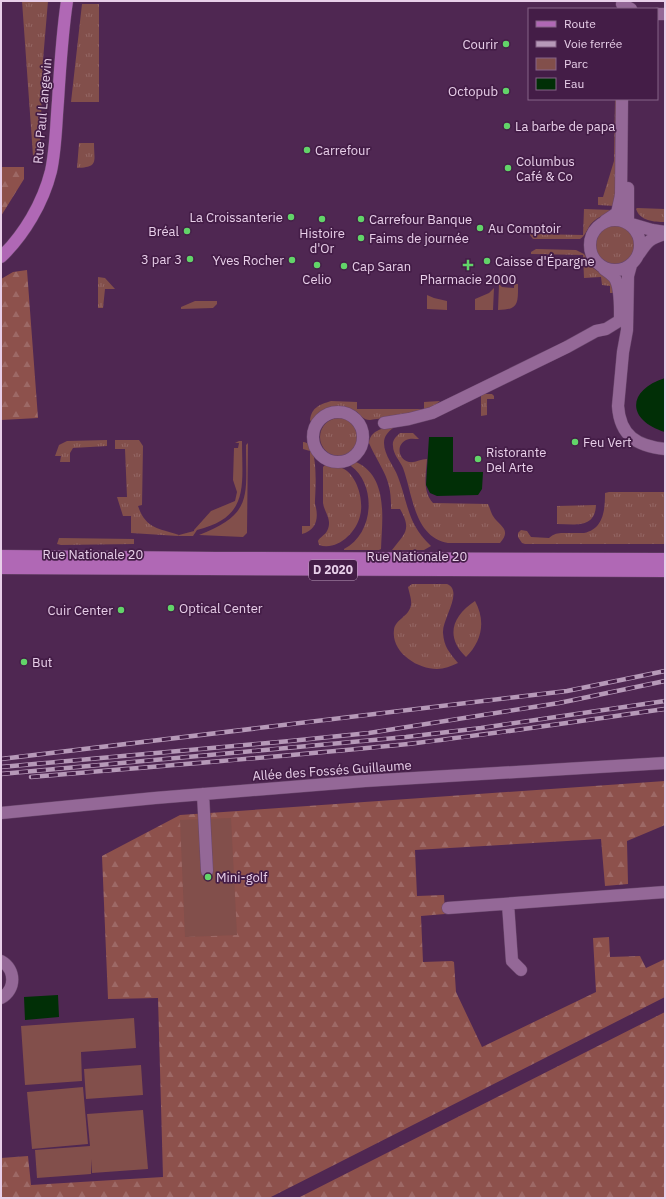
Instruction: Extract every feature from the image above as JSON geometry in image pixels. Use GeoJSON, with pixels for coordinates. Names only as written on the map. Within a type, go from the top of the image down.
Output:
{"type":"FeatureCollection","features":[{"type":"Feature","properties":{"kind":"main road","name":"Rue Paul Langevin"},"geometry":{"type":"LineString","coordinates":[[1,257],[24,231],[40,200],[50,172],[54,149],[59,75],[67,1]]}},
{"type":"Feature","properties":{"kind":"main road","name":"Rue Nationale 20"},"geometry":{"type":"LineString","coordinates":[[1,556],[665,559]]}},
{"type":"Feature","properties":{"kind":"main road","name":"Rue Nationale 20"},"geometry":{"type":"LineString","coordinates":[[1,568],[665,571]]}},
{"type":"Feature","properties":{"kind":"street"},"geometry":{"type":"LineString","coordinates":[[622,100],[621,195],[617,213],[594,230],[590,237],[589,244],[592,256],[600,266],[615,278],[627,330],[623,352],[618,406],[621,423],[632,439],[640,444],[651,448],[665,449]]}},
{"type":"Feature","properties":{"kind":"street"},"geometry":{"type":"LineString","coordinates":[[624,319],[628,276],[639,251],[640,243],[636,232],[628,223],[629,100]]}},
{"type":"Feature","properties":{"kind":"street"},"geometry":{"type":"LineString","coordinates":[[605,221],[617,220],[665,233]]}},
{"type":"Feature","properties":{"kind":"street"},"geometry":{"type":"LineString","coordinates":[[600,266],[615,270],[633,262],[647,242],[665,233]]}},
{"type":"Feature","properties":{"kind":"street"},"geometry":{"type":"LineString","coordinates":[[384,423],[432,413],[567,347],[596,331],[614,314],[618,290]]}},
{"type":"Feature","properties":{"kind":"street"},"geometry":{"type":"LineString","coordinates":[[596,331],[606,329],[624,319]]}},
{"type":"Feature","properties":{"kind":"street"},"geometry":{"type":"LineString","coordinates":[[337,412],[345,413],[351,416],[360,426],[363,437],[361,448],[357,454],[345,461],[330,461],[323,457],[314,444],[315,429],[324,417],[337,412]]}},
{"type":"Feature","properties":{"kind":"street","name":"Allée des Fossés Guillaume"},"geometry":{"type":"LineString","coordinates":[[1,813],[147,798],[365,781],[665,764]]}},
{"type":"Feature","properties":{"kind":"street"},"geometry":{"type":"LineString","coordinates":[[203,794],[207,871]]}},
{"type":"Feature","properties":{"kind":"street"},"geometry":{"type":"LineString","coordinates":[[448,908],[665,892]]}},
{"type":"Feature","properties":{"kind":"street"},"geometry":{"type":"LineString","coordinates":[[508,904],[512,962],[521,970]]}},
{"type":"Feature","properties":{"kind":"street"},"geometry":{"type":"LineString","coordinates":[[1,961],[9,968],[13,981],[8,992],[1,998]]}},
{"type":"Feature","properties":{"kind":"green space"},"geometry":{"type":"Polygon","coordinates":[[[22,1],[48,1],[43,60],[40,148],[33,156],[22,1]]]}},
{"type":"Feature","properties":{"kind":"green space"},"geometry":{"type":"Polygon","coordinates":[[[82,4],[99,4],[99,102],[71,102],[82,4]]]}},
{"type":"Feature","properties":{"kind":"green space"},"geometry":{"type":"Polygon","coordinates":[[[615,100],[618,100],[615,206],[598,205],[598,197],[603,197],[614,161],[615,100]]]}},
{"type":"Feature","properties":{"kind":"green space"},"geometry":{"type":"Polygon","coordinates":[[[79,143],[94,143],[94,162],[92,165],[77,168],[79,143]]]}},
{"type":"Feature","properties":{"kind":"green space"},"geometry":{"type":"Polygon","coordinates":[[[1,167],[24,167],[24,179],[1,216],[1,167]]]}},
{"type":"Feature","properties":{"kind":"green space"},"geometry":{"type":"Polygon","coordinates":[[[637,208],[665,209],[665,222],[652,221],[644,218],[638,213],[637,208]]]}},
{"type":"Feature","properties":{"kind":"green space"},"geometry":{"type":"Polygon","coordinates":[[[584,209],[613,210],[612,212],[595,220],[590,225],[585,235],[580,239],[533,239],[530,235],[531,229],[531,234],[583,235],[584,209]]]}},
{"type":"Feature","properties":{"kind":"green space"},"geometry":{"type":"Polygon","coordinates":[[[615,224],[623,226],[629,230],[633,236],[635,244],[633,252],[629,258],[623,262],[615,264],[607,262],[601,258],[597,252],[595,244],[597,236],[601,230],[607,226],[615,224]]]}},
{"type":"Feature","properties":{"kind":"green space"},"geometry":{"type":"Polygon","coordinates":[[[536,249],[576,250],[584,254],[593,268],[610,280],[613,285],[613,293],[610,293],[610,286],[602,285],[601,277],[584,278],[583,255],[531,254],[531,252],[536,249]]]}},
{"type":"Feature","properties":{"kind":"green space"},"geometry":{"type":"Polygon","coordinates":[[[27,270],[38,418],[1,420],[1,279],[13,272],[27,270]]]}},
{"type":"Feature","properties":{"kind":"green space"},"geometry":{"type":"Polygon","coordinates":[[[98,277],[105,278],[115,289],[105,289],[103,308],[98,308],[98,277]]]}},
{"type":"Feature","properties":{"kind":"green space"},"geometry":{"type":"Polygon","coordinates":[[[499,284],[502,287],[514,288],[514,284],[518,284],[518,296],[514,307],[505,310],[498,310],[499,284]]]}},
{"type":"Feature","properties":{"kind":"green space"},"geometry":{"type":"Polygon","coordinates":[[[494,288],[493,310],[475,310],[475,299],[489,293],[494,288]]]}},
{"type":"Feature","properties":{"kind":"green space"},"geometry":{"type":"Polygon","coordinates":[[[427,295],[447,301],[447,310],[427,309],[427,295]]]}},
{"type":"Feature","properties":{"kind":"green space"},"geometry":{"type":"Polygon","coordinates":[[[195,301],[217,301],[217,304],[213,308],[181,309],[181,307],[195,301]]]}},
{"type":"Feature","properties":{"kind":"green space"},"geometry":{"type":"Polygon","coordinates":[[[484,394],[492,394],[494,399],[487,399],[487,415],[481,416],[481,396],[484,394]]]}},
{"type":"Feature","properties":{"kind":"green space"},"geometry":{"type":"Polygon","coordinates":[[[331,401],[357,402],[357,409],[424,409],[424,402],[440,401],[425,410],[416,413],[370,420],[364,418],[350,408],[342,406],[329,407],[311,422],[310,420],[314,409],[331,401]]]}},
{"type":"Feature","properties":{"kind":"green space"},"geometry":{"type":"Polygon","coordinates":[[[335,418],[343,418],[355,427],[358,437],[355,447],[349,453],[343,456],[335,456],[323,447],[320,441],[320,433],[329,421],[335,418]]]}},
{"type":"Feature","properties":{"kind":"green space"},"geometry":{"type":"Polygon","coordinates":[[[384,428],[393,428],[385,438],[384,447],[402,487],[413,522],[423,538],[431,546],[424,550],[392,550],[405,531],[406,522],[400,509],[391,509],[388,481],[369,443],[374,433],[384,428]]]}},
{"type":"Feature","properties":{"kind":"green space"},"geometry":{"type":"Polygon","coordinates":[[[400,433],[413,433],[419,439],[411,439],[403,442],[400,452],[402,458],[409,462],[427,459],[426,488],[427,493],[433,503],[488,504],[493,516],[505,531],[500,543],[448,543],[437,539],[428,533],[421,524],[416,513],[403,468],[393,449],[394,440],[400,433]]]}},
{"type":"Feature","properties":{"kind":"green space"},"geometry":{"type":"Polygon","coordinates":[[[107,440],[107,446],[73,448],[70,453],[70,462],[60,462],[61,456],[55,456],[59,445],[67,441],[107,440]]]}},
{"type":"Feature","properties":{"kind":"green space"},"geometry":{"type":"Polygon","coordinates":[[[115,440],[139,440],[143,446],[142,505],[138,506],[141,514],[149,523],[159,529],[179,535],[178,536],[131,533],[131,516],[123,516],[117,497],[127,497],[125,449],[115,449],[115,440]]]}},
{"type":"Feature","properties":{"kind":"green space"},"geometry":{"type":"Polygon","coordinates":[[[242,441],[242,486],[235,508],[226,517],[214,524],[197,530],[193,536],[178,536],[194,531],[211,511],[235,501],[237,492],[233,480],[234,448],[238,448],[239,443],[235,443],[242,441]]]}},
{"type":"Feature","properties":{"kind":"green space"},"geometry":{"type":"Polygon","coordinates":[[[303,442],[308,444],[312,450],[314,459],[316,479],[315,504],[317,518],[314,526],[302,534],[302,526],[310,526],[310,451],[303,449],[303,442]]]}},
{"type":"Feature","properties":{"kind":"green space"},"geometry":{"type":"Polygon","coordinates":[[[248,443],[247,533],[243,537],[199,535],[217,527],[229,519],[238,511],[243,502],[246,478],[246,445],[248,443]]]}},
{"type":"Feature","properties":{"kind":"green space"},"geometry":{"type":"Polygon","coordinates":[[[356,462],[367,469],[379,488],[382,525],[381,549],[379,550],[344,550],[354,542],[361,532],[366,521],[368,509],[368,497],[365,485],[359,474],[351,466],[351,464],[356,462]]]}},
{"type":"Feature","properties":{"kind":"green space"},"geometry":{"type":"Polygon","coordinates":[[[325,465],[340,467],[349,473],[359,490],[361,504],[358,522],[350,534],[339,543],[326,546],[319,545],[318,541],[329,527],[328,516],[323,503],[323,467],[325,465]]]}},
{"type":"Feature","properties":{"kind":"green space"},"geometry":{"type":"Polygon","coordinates":[[[665,492],[665,544],[525,544],[522,543],[518,537],[518,533],[521,530],[527,531],[531,537],[549,538],[558,533],[584,533],[591,531],[596,527],[602,518],[605,505],[605,493],[665,492]]]}},
{"type":"Feature","properties":{"kind":"green space"},"geometry":{"type":"Polygon","coordinates":[[[596,505],[595,513],[588,522],[583,524],[557,524],[557,506],[596,505]]]}},
{"type":"Feature","properties":{"kind":"green space"},"geometry":{"type":"Polygon","coordinates":[[[59,538],[134,539],[134,544],[61,545],[57,544],[59,538]]]}},
{"type":"Feature","properties":{"kind":"green space"},"geometry":{"type":"Polygon","coordinates":[[[412,584],[447,584],[452,588],[453,599],[443,633],[444,642],[458,663],[440,669],[429,668],[421,666],[407,658],[401,652],[394,638],[394,630],[397,623],[410,609],[411,601],[408,587],[412,584]]]}},
{"type":"Feature","properties":{"kind":"green space"},"geometry":{"type":"Polygon","coordinates":[[[475,601],[480,616],[481,630],[476,644],[466,657],[455,642],[454,627],[461,613],[475,601]]]}},
{"type":"Feature","properties":{"kind":"green space"},"geometry":{"type":"Polygon","coordinates":[[[665,781],[665,825],[627,841],[628,884],[605,886],[601,839],[415,850],[417,896],[444,895],[445,914],[421,916],[423,962],[454,962],[456,992],[482,1047],[596,992],[593,938],[609,937],[610,957],[640,956],[646,968],[665,959],[665,997],[269,1198],[1,1198],[1,1158],[28,1156],[31,1185],[163,1177],[158,998],[108,999],[102,856],[180,815],[665,781]]]}},
{"type":"Feature","properties":{"kind":"green space","name":"Mini-golf"},"geometry":{"type":"Polygon","coordinates":[[[231,818],[237,935],[185,937],[180,820],[231,818]]]}},
{"type":"Feature","properties":{"kind":"green space"},"geometry":{"type":"Polygon","coordinates":[[[665,1012],[665,1198],[298,1198],[665,1012]]]}},
{"type":"Feature","properties":{"kind":"green space"},"geometry":{"type":"Polygon","coordinates":[[[134,1018],[136,1048],[81,1052],[82,1081],[25,1085],[21,1026],[134,1018]]]}},
{"type":"Feature","properties":{"kind":"green space"},"geometry":{"type":"Polygon","coordinates":[[[141,1065],[143,1095],[86,1099],[84,1069],[141,1065]]]}},
{"type":"Feature","properties":{"kind":"green space"},"geometry":{"type":"Polygon","coordinates":[[[83,1087],[88,1144],[32,1149],[27,1092],[83,1087]]]}},
{"type":"Feature","properties":{"kind":"green space"},"geometry":{"type":"Polygon","coordinates":[[[143,1110],[148,1169],[92,1173],[91,1159],[91,1174],[37,1178],[35,1150],[90,1146],[87,1114],[143,1110]]]}},
{"type":"Feature","properties":{"kind":"water"},"geometry":{"type":"Polygon","coordinates":[[[665,378],[665,432],[652,427],[643,420],[638,413],[636,405],[638,397],[643,390],[652,383],[665,378]]]}},
{"type":"Feature","properties":{"kind":"water"},"geometry":{"type":"Polygon","coordinates":[[[429,437],[453,437],[453,472],[483,472],[482,489],[478,495],[437,496],[430,493],[426,485],[429,437]]]}},
{"type":"Feature","properties":{"kind":"water"},"geometry":{"type":"Polygon","coordinates":[[[58,995],[59,1017],[25,1020],[24,997],[58,995]]]}},
{"type":"Feature","properties":{"kind":"railway"},"geometry":{"type":"LineString","coordinates":[[1,759],[567,691],[665,671]]}},
{"type":"Feature","properties":{"kind":"railway"},"geometry":{"type":"LineString","coordinates":[[1,767],[369,733],[559,703],[665,681]]}},
{"type":"Feature","properties":{"kind":"railway"},"geometry":{"type":"LineString","coordinates":[[1,774],[406,737],[481,728],[665,701]]}},
{"type":"Feature","properties":{"kind":"railway"},"geometry":{"type":"LineString","coordinates":[[31,777],[408,744],[665,709]]}},
{"type":"Feature","properties":{"kind":"place","name":"Courir"},"geometry":{"type":"Point","coordinates":[506,44]}},
{"type":"Feature","properties":{"kind":"place","name":"Octopub"},"geometry":{"type":"Point","coordinates":[506,91]}},
{"type":"Feature","properties":{"kind":"place","name":"La barbe de papa"},"geometry":{"type":"Point","coordinates":[507,126]}},
{"type":"Feature","properties":{"kind":"place","name":"Carrefour"},"geometry":{"type":"Point","coordinates":[307,150]}},
{"type":"Feature","properties":{"kind":"place","name":"Columbus Café & Co"},"geometry":{"type":"Point","coordinates":[508,168]}},
{"type":"Feature","properties":{"kind":"place","name":"La Croissanterie"},"geometry":{"type":"Point","coordinates":[291,217]}},
{"type":"Feature","properties":{"kind":"place","name":"Histoire d'Or"},"geometry":{"type":"Point","coordinates":[322,219]}},
{"type":"Feature","properties":{"kind":"place","name":"Carrefour Banque"},"geometry":{"type":"Point","coordinates":[361,219]}},
{"type":"Feature","properties":{"kind":"place","name":"Au Comptoir"},"geometry":{"type":"Point","coordinates":[480,228]}},
{"type":"Feature","properties":{"kind":"place","name":"Bréal"},"geometry":{"type":"Point","coordinates":[187,231]}},
{"type":"Feature","properties":{"kind":"place","name":"Faims de journée"},"geometry":{"type":"Point","coordinates":[361,238]}},
{"type":"Feature","properties":{"kind":"place","name":"3 par 3"},"geometry":{"type":"Point","coordinates":[190,259]}},
{"type":"Feature","properties":{"kind":"place","name":"Yves Rocher"},"geometry":{"type":"Point","coordinates":[292,260]}},
{"type":"Feature","properties":{"kind":"place","name":"Caisse d'Épargne"},"geometry":{"type":"Point","coordinates":[487,261]}},
{"type":"Feature","properties":{"kind":"place","name":"Celio"},"geometry":{"type":"Point","coordinates":[317,265]}},
{"type":"Feature","properties":{"kind":"place","name":"Pharmacie 2000"},"geometry":{"type":"Point","coordinates":[468,265]}},
{"type":"Feature","properties":{"kind":"place","name":"Cap Saran"},"geometry":{"type":"Point","coordinates":[344,266]}},
{"type":"Feature","properties":{"kind":"place","name":"Feu Vert"},"geometry":{"type":"Point","coordinates":[575,442]}},
{"type":"Feature","properties":{"kind":"place","name":"Ristorante Del Arte"},"geometry":{"type":"Point","coordinates":[478,459]}},
{"type":"Feature","properties":{"kind":"place","name":"Optical Center"},"geometry":{"type":"Point","coordinates":[171,608]}},
{"type":"Feature","properties":{"kind":"place","name":"Cuir Center"},"geometry":{"type":"Point","coordinates":[121,610]}},
{"type":"Feature","properties":{"kind":"place","name":"But"},"geometry":{"type":"Point","coordinates":[24,662]}},
{"type":"Feature","properties":{"kind":"place","name":"Mini-golf"},"geometry":{"type":"Point","coordinates":[208,877]}}]}
